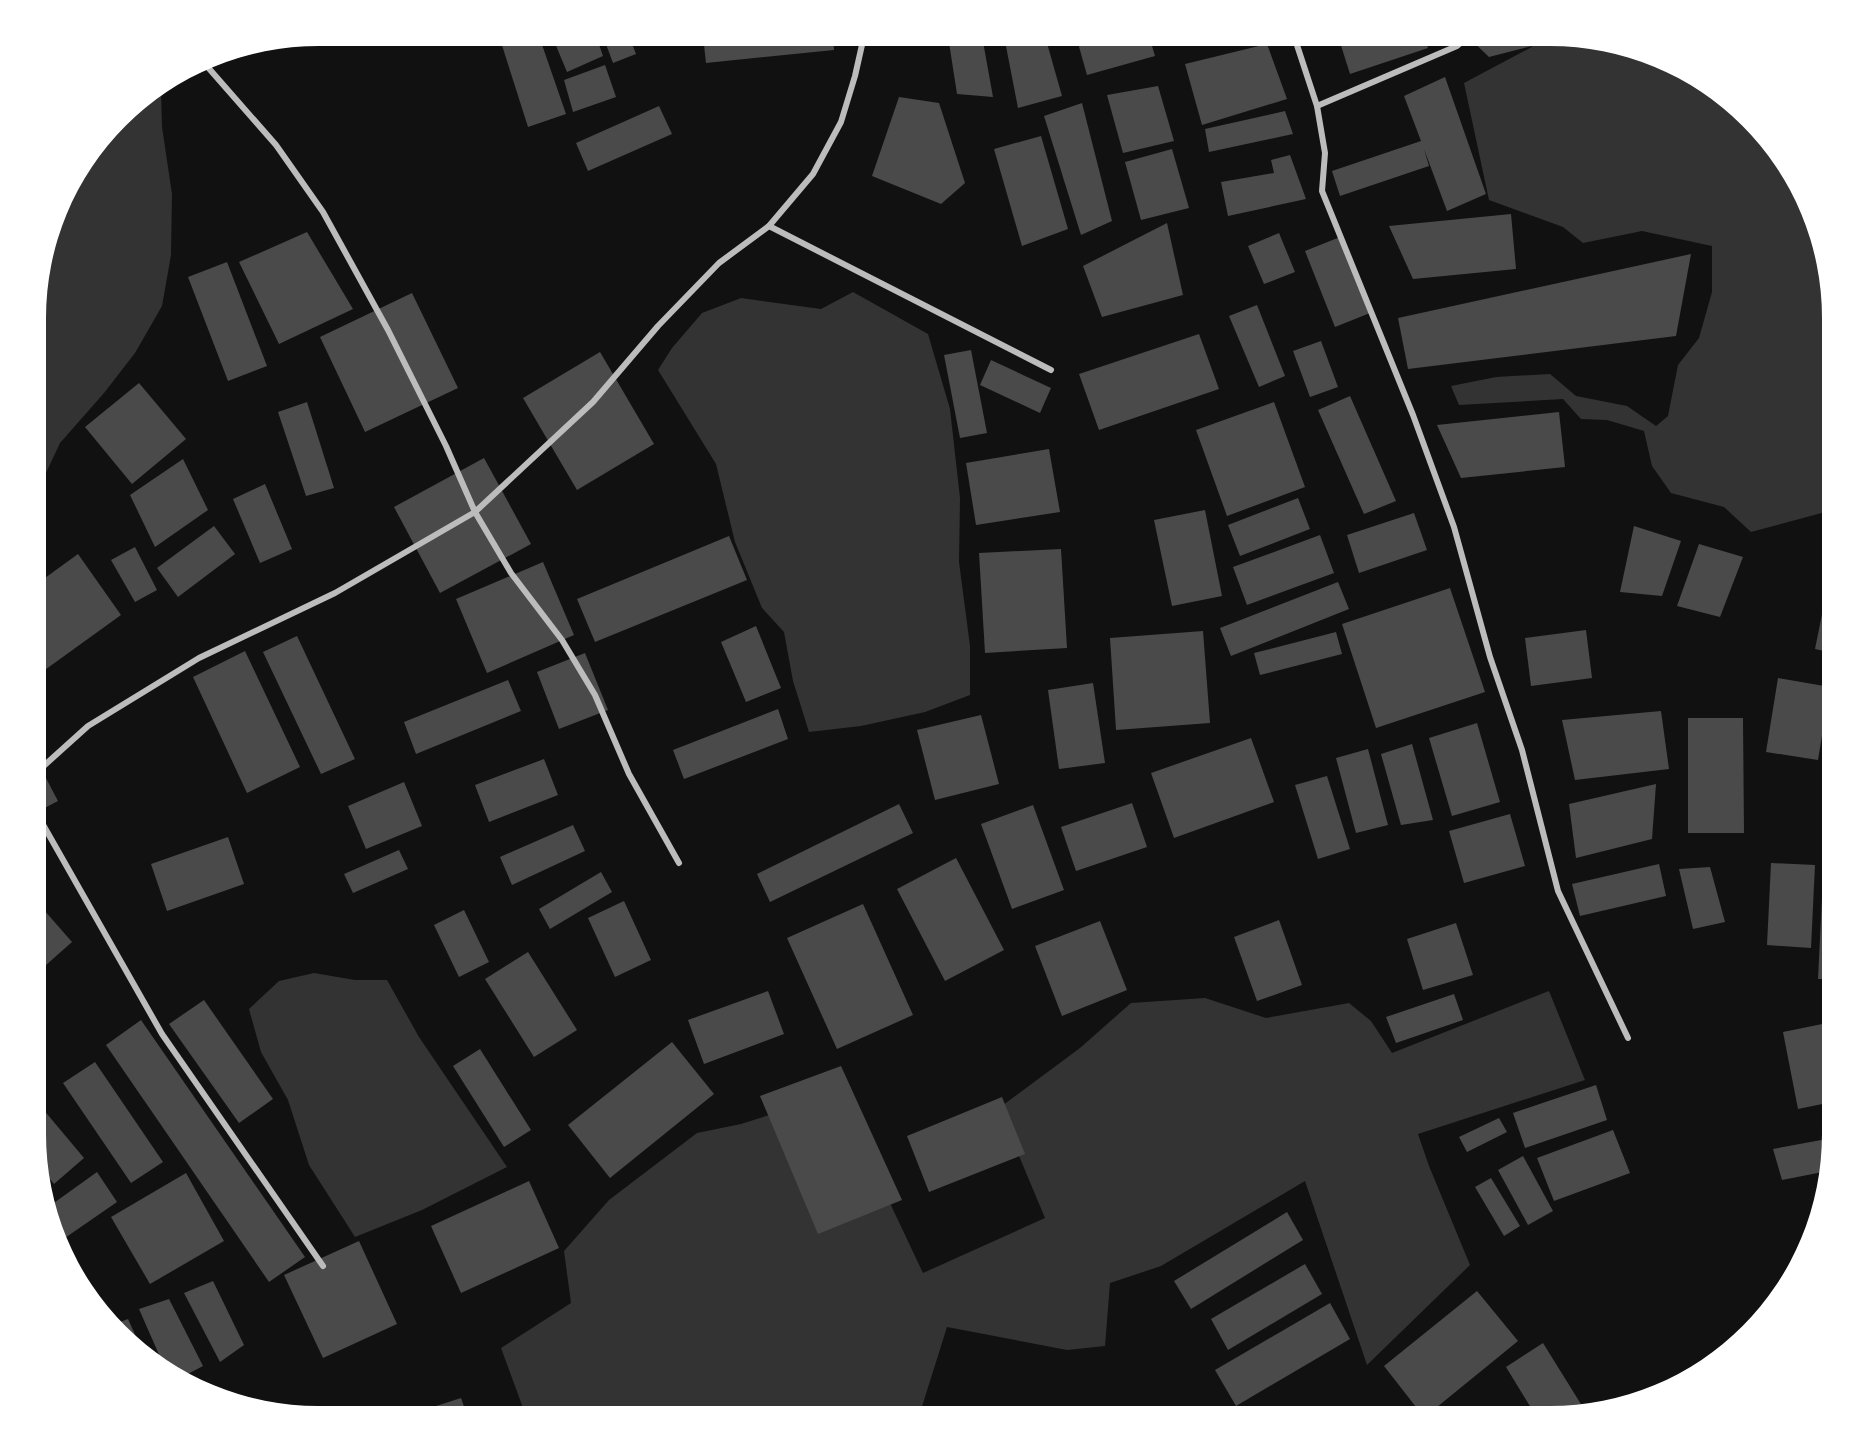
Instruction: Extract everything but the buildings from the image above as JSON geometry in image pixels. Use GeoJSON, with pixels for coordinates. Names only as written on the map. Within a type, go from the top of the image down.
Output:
{"type":"FeatureCollection","features":[{"type":"Feature","properties":{"kind":"street"},"geometry":{"type":"LineString","coordinates":[[46,765],[88,726],[199,658],[335,592],[475,512],[593,402],[658,326],[719,263],[769,226],[813,174],[842,123],[862,47]]}},
{"type":"Feature","properties":{"kind":"street"},"geometry":{"type":"LineString","coordinates":[[1298,47],[1317,106],[1325,153],[1322,191],[1413,415],[1454,527],[1490,657],[1522,750],[1558,891],[1628,1038]]}},
{"type":"Feature","properties":{"kind":"street"},"geometry":{"type":"LineString","coordinates":[[1317,106],[1455,47]]}},
{"type":"Feature","properties":{"kind":"street"},"geometry":{"type":"LineString","coordinates":[[210,69],[276,145],[323,212],[388,330],[446,446],[475,512],[511,573],[562,640],[595,695],[629,774],[679,862]]}},
{"type":"Feature","properties":{"kind":"street"},"geometry":{"type":"LineString","coordinates":[[769,226],[1050,370]]}},
{"type":"Feature","properties":{"kind":"street"},"geometry":{"type":"LineString","coordinates":[[46,830],[162,1034],[323,1266]]}},
{"type":"Feature","properties":{"kind":"shaded area"},"geometry":{"type":"Polygon","coordinates":[[[1530,48],[1586,49],[1621,56],[1655,67],[1702,92],[1730,114],[1755,139],[1777,167],[1802,214],[1813,248],[1820,283],[1822,301],[1822,513],[1751,532],[1724,507],[1671,493],[1652,466],[1644,431],[1607,420],[1581,419],[1563,399],[1459,405],[1451,386],[1496,377],[1550,374],[1576,396],[1627,406],[1656,426],[1668,416],[1678,365],[1699,338],[1712,292],[1712,246],[1642,231],[1583,243],[1563,227],[1489,200],[1464,83],[1530,48]]]}},
{"type":"Feature","properties":{"kind":"shaded area"},"geometry":{"type":"Polygon","coordinates":[[[161,97],[162,127],[172,194],[171,255],[162,306],[135,353],[60,443],[46,473],[46,318],[49,283],[56,248],[67,214],[92,167],[126,126],[161,97]]]}},
{"type":"Feature","properties":{"kind":"shaded area"},"geometry":{"type":"Polygon","coordinates":[[[853,292],[928,334],[950,409],[960,498],[959,562],[970,646],[970,695],[925,712],[861,726],[809,732],[793,681],[784,632],[762,608],[735,542],[716,464],[658,370],[672,348],[702,313],[741,298],[821,309],[853,292]]]}},
{"type":"Feature","properties":{"kind":"shaded area"},"geometry":{"type":"Polygon","coordinates":[[[314,973],[355,980],[387,980],[419,1037],[507,1167],[422,1210],[355,1237],[309,1165],[288,1100],[261,1052],[249,1009],[279,981],[314,973]]]}},
{"type":"Feature","properties":{"kind":"shaded area"},"geometry":{"type":"Polygon","coordinates":[[[1549,991],[1585,1080],[1418,1134],[1470,1265],[1367,1365],[1305,1181],[1161,1266],[1110,1283],[1105,1346],[1067,1350],[947,1327],[922,1406],[522,1406],[501,1348],[571,1303],[564,1251],[609,1200],[697,1133],[741,1124],[838,1093],[923,1273],[1045,1218],[999,1108],[1080,1048],[1131,1003],[1205,998],[1266,1018],[1349,1003],[1371,1021],[1392,1053],[1549,991]]]}}]}
